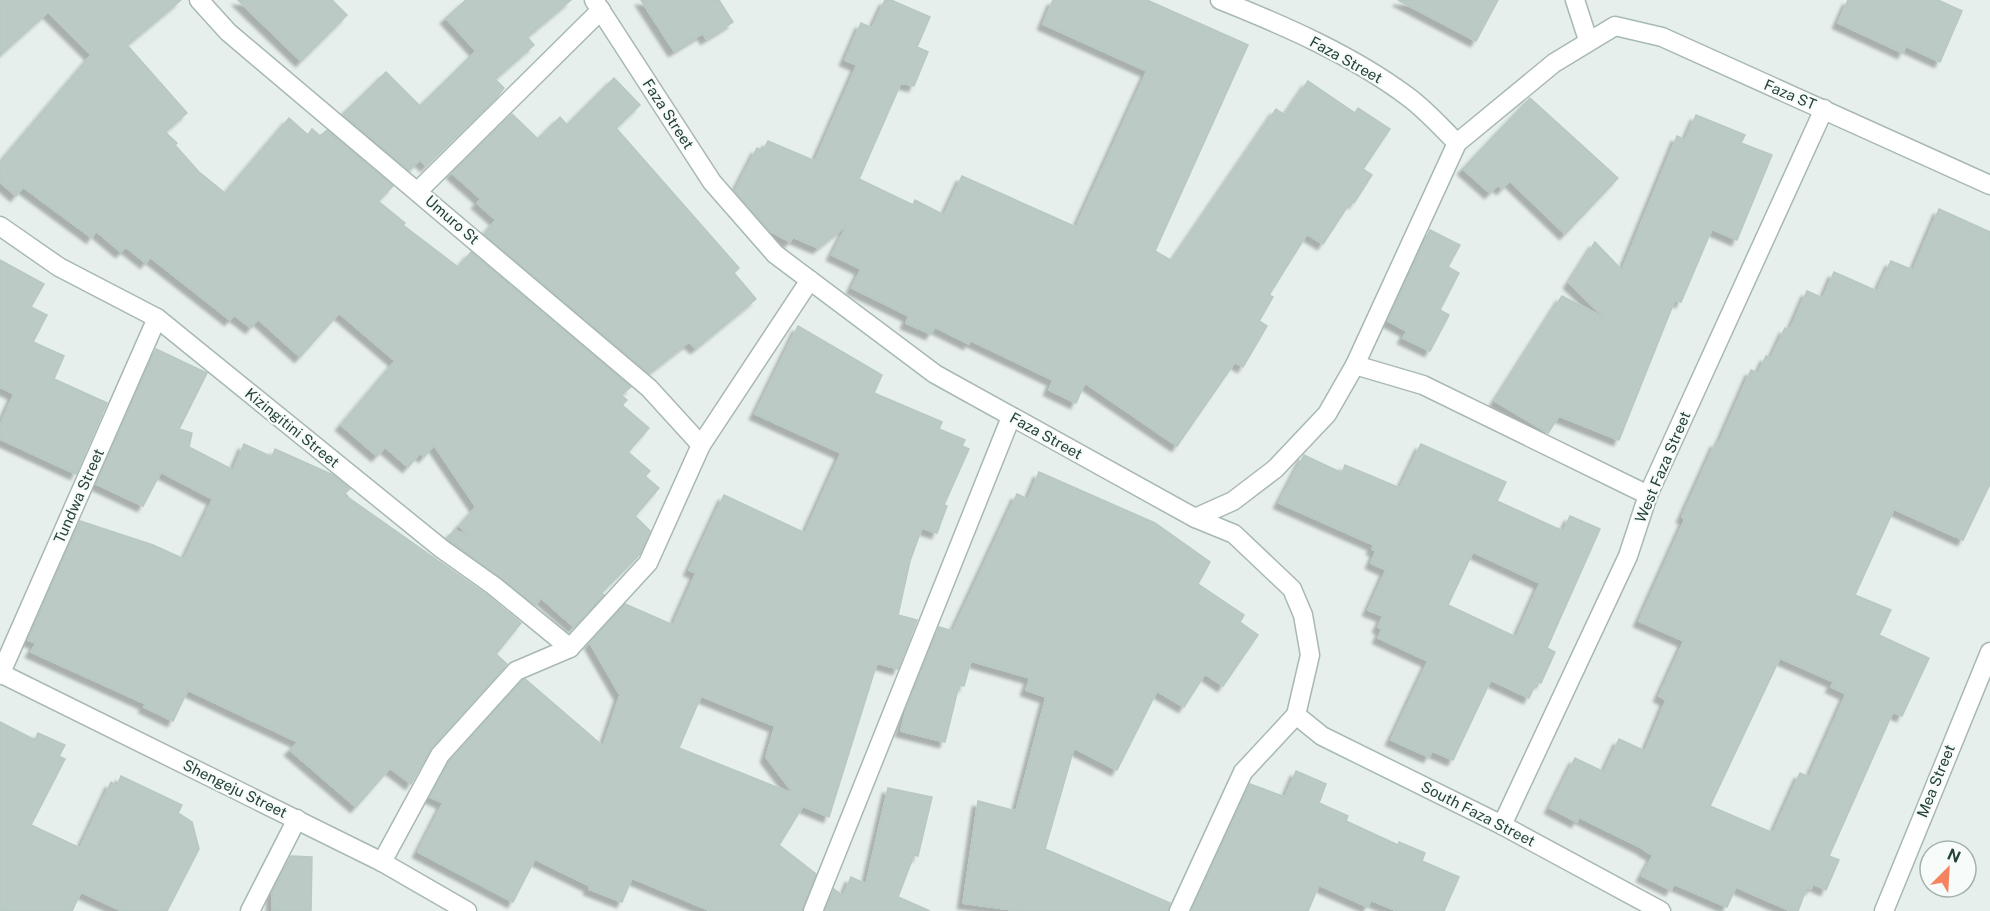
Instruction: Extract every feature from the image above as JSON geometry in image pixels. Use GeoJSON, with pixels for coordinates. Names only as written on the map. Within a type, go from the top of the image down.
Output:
{"type":"FeatureCollection","features":[{"type":"Feature","properties":{"kind":"street","name":"Umuro St"},"geometry":{"type":"LineString","coordinates":[[199,0],[228,32],[418,190],[649,388],[701,445]]}},
{"type":"Feature","properties":{"kind":"street","name":"Faza Street"},"geometry":{"type":"LineString","coordinates":[[1220,0],[1289,28],[1376,76],[1423,108],[1457,143]]}},
{"type":"Feature","properties":{"kind":"street"},"geometry":{"type":"LineString","coordinates":[[1195,518],[1233,501],[1275,469],[1327,414],[1354,365],[1457,143],[1517,91],[1588,40],[1575,0]]}},
{"type":"Feature","properties":{"kind":"street"},"geometry":{"type":"LineString","coordinates":[[418,190],[597,5]]}},
{"type":"Feature","properties":{"kind":"street","name":"Faza Street"},"geometry":{"type":"LineString","coordinates":[[597,5],[712,182],[775,254],[935,374],[1195,518],[1234,534],[1292,589],[1304,615],[1310,655],[1296,715]]}},
{"type":"Feature","properties":{"kind":"street","name":"Faza ST"},"geometry":{"type":"LineString","coordinates":[[1588,40],[1615,26],[1662,37],[1990,185]]}},
{"type":"Feature","properties":{"kind":"street","name":"West Faza Street"},"geometry":{"type":"LineString","coordinates":[[1502,825],[1628,556],[1648,495],[1824,109]]}},
{"type":"Feature","properties":{"kind":"street","name":"Kizingitini Street"},"geometry":{"type":"LineString","coordinates":[[0,226],[59,267],[156,318],[442,549],[494,586],[570,648]]}},
{"type":"Feature","properties":{"kind":"street"},"geometry":{"type":"LineString","coordinates":[[382,862],[440,755],[516,671],[570,648],[648,563],[701,445],[810,280]]}},
{"type":"Feature","properties":{"kind":"street","name":"Tundwa Street"},"geometry":{"type":"LineString","coordinates":[[0,674],[156,318]]}},
{"type":"Feature","properties":{"kind":"street"},"geometry":{"type":"LineString","coordinates":[[1354,365],[1423,386],[1648,495]]}},
{"type":"Feature","properties":{"kind":"street"},"geometry":{"type":"LineString","coordinates":[[813,911],[1011,417]]}},
{"type":"Feature","properties":{"kind":"street","name":"Mea Street"},"geometry":{"type":"LineString","coordinates":[[1884,911],[1990,652]]}},
{"type":"Feature","properties":{"kind":"street","name":"Shengeju Street"},"geometry":{"type":"LineString","coordinates":[[0,674],[382,862],[467,911]]}},
{"type":"Feature","properties":{"kind":"street"},"geometry":{"type":"LineString","coordinates":[[1179,911],[1243,772],[1296,715]]}},
{"type":"Feature","properties":{"kind":"street","name":"South Faza Street"},"geometry":{"type":"LineString","coordinates":[[1296,715],[1322,736],[1502,825],[1662,911]]}},
{"type":"Feature","properties":{"kind":"street"},"geometry":{"type":"LineString","coordinates":[[250,911],[297,819]]}},
{"type":"Feature","properties":{"kind":"building"},"geometry":{"type":"Polygon","coordinates":[[[0,0],[181,0],[127,45],[187,113],[165,132],[177,143],[175,145],[199,172],[225,193],[289,118],[308,135],[312,129],[320,136],[327,130],[393,186],[378,201],[405,223],[403,225],[458,267],[471,252],[631,387],[621,395],[627,400],[622,405],[649,428],[628,452],[650,471],[645,476],[659,488],[635,516],[650,531],[640,554],[601,593],[604,595],[574,627],[541,598],[535,605],[447,538],[455,530],[471,537],[459,526],[476,507],[434,445],[424,457],[420,453],[408,467],[385,447],[377,456],[341,425],[395,361],[339,313],[300,357],[258,319],[251,328],[234,315],[230,320],[150,257],[146,263],[126,247],[121,252],[96,231],[92,238],[23,187],[16,196],[0,182],[0,162],[91,55],[48,12],[0,55],[0,0]]]}},
{"type":"Feature","properties":{"kind":"building"},"geometry":{"type":"Polygon","coordinates":[[[238,0],[332,0],[347,15],[301,61],[238,0]]]}},
{"type":"Feature","properties":{"kind":"building"},"geometry":{"type":"Polygon","coordinates":[[[466,0],[571,0],[527,37],[534,45],[495,79],[504,88],[496,98],[426,166],[420,160],[409,170],[343,114],[386,72],[420,106],[476,51],[446,18],[466,0]]]}},
{"type":"Feature","properties":{"kind":"building"},"geometry":{"type":"Polygon","coordinates":[[[641,0],[719,0],[733,22],[706,39],[703,33],[674,51],[641,0]]]}},
{"type":"Feature","properties":{"kind":"building"},"geometry":{"type":"Polygon","coordinates":[[[885,0],[891,0],[930,17],[917,47],[928,52],[914,86],[901,83],[859,179],[913,205],[915,200],[944,215],[962,176],[1076,227],[1147,71],[1043,24],[1053,0],[1147,0],[1248,45],[1155,251],[1172,261],[1276,109],[1285,115],[1308,81],[1355,113],[1358,108],[1390,129],[1363,169],[1372,175],[1354,203],[1351,201],[1323,244],[1307,234],[1269,295],[1273,297],[1259,321],[1267,326],[1243,367],[1235,362],[1177,446],[1085,383],[1076,403],[1049,390],[1053,380],[970,340],[969,344],[935,327],[931,334],[906,323],[909,316],[852,288],[861,269],[832,255],[847,225],[818,248],[793,237],[790,242],[770,231],[735,191],[757,148],[763,151],[768,141],[815,161],[857,65],[845,60],[861,23],[872,28],[885,0]]]}},
{"type":"Feature","properties":{"kind":"building"},"geometry":{"type":"Polygon","coordinates":[[[1398,0],[1498,0],[1476,41],[1398,0]]]}},
{"type":"Feature","properties":{"kind":"building"},"geometry":{"type":"Polygon","coordinates":[[[1848,0],[1938,0],[1962,11],[1940,62],[1906,46],[1903,53],[1838,23],[1848,0]]]}},
{"type":"Feature","properties":{"kind":"building"},"geometry":{"type":"Polygon","coordinates":[[[614,78],[640,105],[616,128],[739,268],[734,273],[756,299],[696,348],[689,342],[649,373],[484,234],[496,220],[477,203],[481,199],[452,173],[512,114],[538,139],[560,117],[567,125],[614,78]]]}},
{"type":"Feature","properties":{"kind":"building"},"geometry":{"type":"Polygon","coordinates":[[[1530,98],[1618,178],[1565,234],[1510,181],[1502,189],[1498,185],[1490,193],[1463,169],[1530,98]]]}},
{"type":"Feature","properties":{"kind":"building"},"geometry":{"type":"Polygon","coordinates":[[[1696,115],[1745,135],[1741,143],[1772,155],[1737,240],[1712,229],[1681,302],[1675,300],[1619,440],[1559,416],[1548,433],[1495,401],[1562,296],[1605,318],[1569,283],[1595,242],[1622,270],[1677,136],[1685,140],[1696,115]]]}},
{"type":"Feature","properties":{"kind":"building"},"geometry":{"type":"Polygon","coordinates":[[[1939,209],[1990,232],[1990,484],[1963,540],[1894,509],[1855,595],[1891,610],[1879,635],[1929,658],[1902,716],[1893,712],[1829,856],[1839,860],[1826,890],[1813,884],[1811,889],[1807,887],[1798,911],[1791,911],[1736,887],[1727,907],[1674,884],[1671,890],[1642,876],[1653,855],[1579,817],[1577,822],[1550,808],[1575,758],[1604,772],[1619,739],[1645,751],[1666,700],[1659,696],[1684,641],[1639,621],[1685,519],[1682,517],[1716,442],[1719,443],[1751,370],[1758,373],[1766,356],[1771,358],[1785,328],[1789,330],[1793,323],[1807,291],[1823,298],[1834,272],[1877,291],[1891,261],[1913,270],[1939,209]],[[1780,658],[1710,806],[1773,833],[1800,773],[1809,777],[1846,694],[1831,687],[1834,682],[1780,658]]]}},
{"type":"Feature","properties":{"kind":"building"},"geometry":{"type":"Polygon","coordinates":[[[1430,230],[1460,245],[1448,267],[1459,273],[1440,310],[1449,315],[1430,351],[1403,338],[1407,331],[1388,321],[1430,230]]]}},
{"type":"Feature","properties":{"kind":"building"},"geometry":{"type":"Polygon","coordinates":[[[0,260],[44,284],[31,307],[47,315],[33,342],[64,356],[54,379],[107,403],[76,474],[0,439],[0,425],[14,394],[0,387],[0,260]]]}},
{"type":"Feature","properties":{"kind":"building"},"geometry":{"type":"Polygon","coordinates":[[[798,326],[882,375],[874,393],[942,422],[939,429],[965,440],[962,446],[969,449],[944,505],[947,506],[937,533],[922,528],[910,561],[898,615],[917,620],[898,669],[877,663],[829,817],[803,806],[779,845],[816,874],[802,911],[711,911],[632,878],[622,902],[589,889],[590,886],[535,859],[513,902],[418,852],[443,803],[430,797],[449,762],[523,680],[525,679],[603,746],[620,695],[590,643],[625,604],[673,625],[696,573],[689,570],[724,495],[805,533],[841,453],[755,414],[798,326]],[[701,696],[679,748],[794,794],[766,757],[775,726],[701,696]]]}},
{"type":"Feature","properties":{"kind":"building"},"geometry":{"type":"Polygon","coordinates":[[[156,349],[207,373],[179,429],[192,433],[189,447],[233,470],[244,444],[272,457],[275,449],[333,475],[350,489],[345,493],[349,498],[487,595],[521,623],[496,654],[507,664],[432,747],[411,784],[390,768],[356,807],[290,750],[298,742],[188,690],[173,721],[144,707],[146,704],[31,652],[36,643],[28,640],[80,521],[153,545],[184,559],[213,499],[161,472],[143,506],[96,484],[156,349]]]}},
{"type":"Feature","properties":{"kind":"building"},"geometry":{"type":"Polygon","coordinates":[[[1421,444],[1506,482],[1497,501],[1563,531],[1570,516],[1600,529],[1547,648],[1555,652],[1541,683],[1537,681],[1529,698],[1491,680],[1453,760],[1432,751],[1429,757],[1391,740],[1428,661],[1378,638],[1382,629],[1378,627],[1383,616],[1368,610],[1386,570],[1371,563],[1376,551],[1372,549],[1374,545],[1279,503],[1304,455],[1342,473],[1345,465],[1400,488],[1421,444]],[[1473,552],[1448,605],[1516,637],[1540,583],[1473,552]]]}},
{"type":"Feature","properties":{"kind":"building"},"geometry":{"type":"Polygon","coordinates":[[[1039,472],[1155,523],[1210,562],[1198,584],[1244,615],[1240,622],[1258,635],[1223,686],[1205,674],[1184,707],[1157,691],[1117,770],[1074,748],[1045,849],[1170,903],[1168,911],[1020,911],[963,903],[978,801],[1016,811],[1046,697],[1026,690],[1030,678],[971,661],[964,686],[959,685],[945,742],[901,731],[906,710],[939,627],[953,631],[1017,494],[1028,499],[1039,472]]]}},
{"type":"Feature","properties":{"kind":"building"},"geometry":{"type":"Polygon","coordinates":[[[0,722],[35,740],[38,733],[65,745],[59,756],[65,759],[31,825],[80,848],[111,782],[117,786],[121,776],[182,805],[178,813],[192,822],[199,849],[167,911],[122,911],[81,892],[72,911],[0,911],[0,722]]]}},
{"type":"Feature","properties":{"kind":"building"},"geometry":{"type":"Polygon","coordinates":[[[1296,771],[1326,784],[1319,803],[1348,816],[1346,821],[1398,845],[1399,842],[1425,853],[1422,861],[1459,877],[1444,911],[1397,911],[1371,900],[1368,907],[1319,885],[1308,911],[1191,911],[1250,784],[1285,797],[1296,771]]]}},
{"type":"Feature","properties":{"kind":"building"},"geometry":{"type":"Polygon","coordinates":[[[888,788],[932,797],[918,856],[914,855],[898,897],[930,911],[825,911],[834,889],[843,896],[851,877],[866,884],[888,788]]]}},
{"type":"Feature","properties":{"kind":"building"},"geometry":{"type":"Polygon","coordinates":[[[291,856],[312,857],[311,911],[272,911],[272,893],[291,856]]]}}]}
